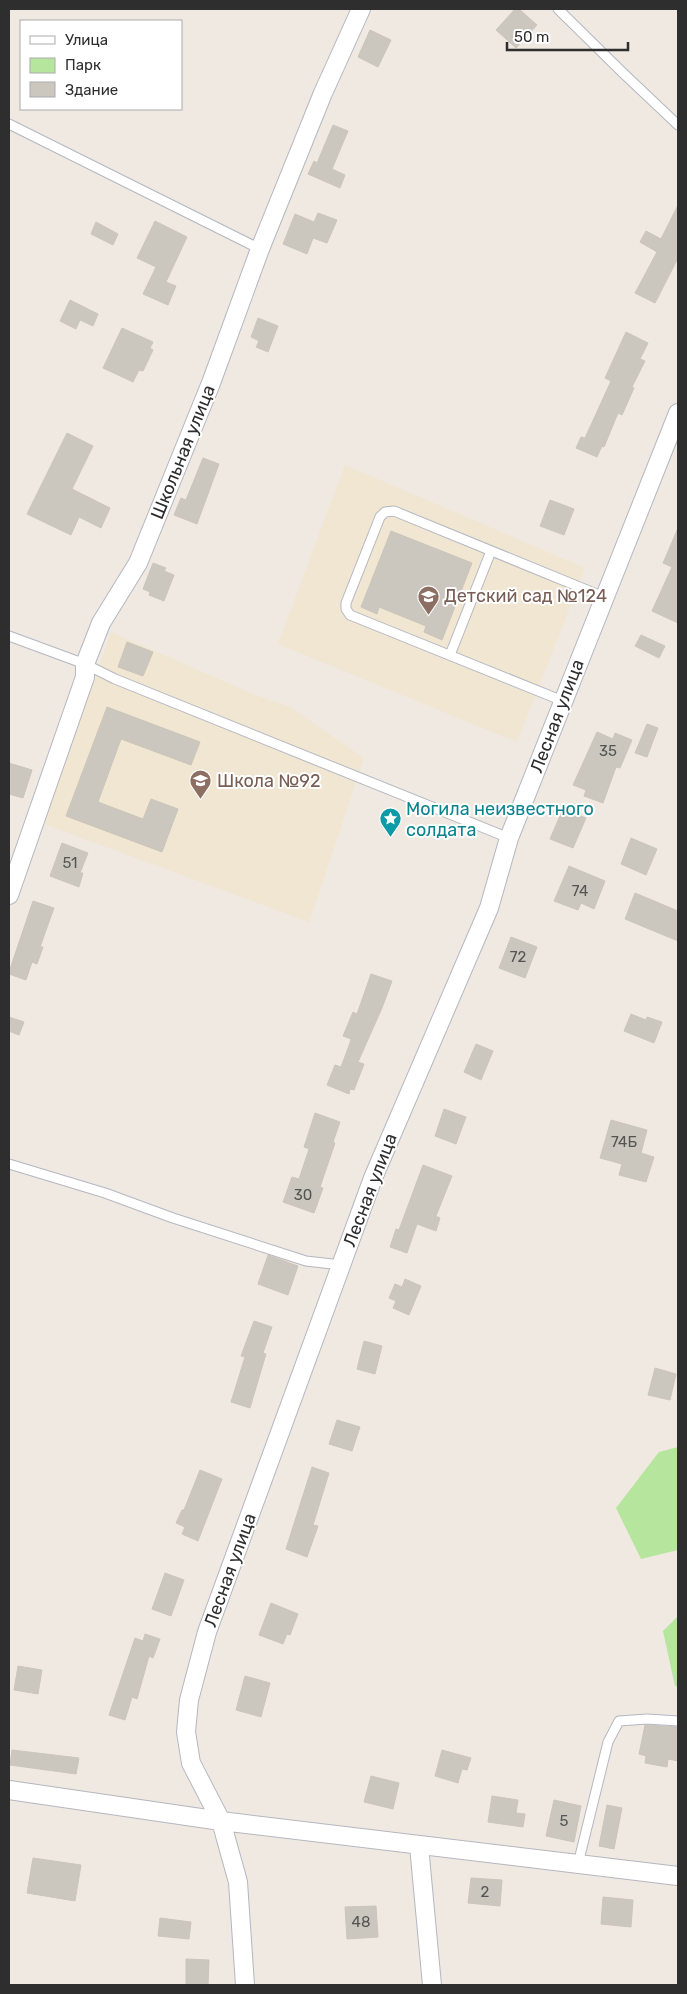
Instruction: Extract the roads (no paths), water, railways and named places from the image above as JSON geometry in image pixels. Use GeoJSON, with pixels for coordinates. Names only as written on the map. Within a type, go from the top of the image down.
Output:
{"type":"FeatureCollection","features":[{"type":"Feature","properties":{"kind":"street","name":"Школьная улица"},"geometry":{"type":"LineString","coordinates":[[9,895],[85,677],[85,664],[101,623],[138,563],[211,383],[260,248],[323,93],[361,9]]}},
{"type":"Feature","properties":{"kind":"street","name":"Лесная улица"},"geometry":{"type":"LineString","coordinates":[[245,1985],[238,1882],[221,1821],[191,1763],[186,1732],[188,1700],[207,1632],[373,1178],[489,908],[509,838],[678,413]]}},
{"type":"Feature","properties":{"kind":"street"},"geometry":{"type":"LineString","coordinates":[[9,1790],[221,1821],[678,1876]]}},
{"type":"Feature","properties":{"kind":"street"},"geometry":{"type":"LineString","coordinates":[[418,1846],[432,1985]]}},
{"type":"Feature","properties":{"kind":"lane"},"geometry":{"type":"LineString","coordinates":[[558,9],[678,125]]}},
{"type":"Feature","properties":{"kind":"lane"},"geometry":{"type":"LineString","coordinates":[[9,124],[260,248]]}},
{"type":"Feature","properties":{"kind":"lane"},"geometry":{"type":"LineString","coordinates":[[563,701],[350,615],[346,609],[346,603],[380,517],[385,512],[394,511],[604,597]]}},
{"type":"Feature","properties":{"kind":"lane"},"geometry":{"type":"LineString","coordinates":[[450,655],[491,551]]}},
{"type":"Feature","properties":{"kind":"lane"},"geometry":{"type":"LineString","coordinates":[[9,636],[85,664],[115,679],[509,838]]}},
{"type":"Feature","properties":{"kind":"lane"},"geometry":{"type":"LineString","coordinates":[[9,1164],[105,1194],[306,1262],[342,1265]]}},
{"type":"Feature","properties":{"kind":"lane"},"geometry":{"type":"LineString","coordinates":[[578,1864],[608,1742],[618,1722],[647,1719],[678,1721]]}},
{"type":"Feature","properties":{"kind":"place","name":"Детский сад №124"},"geometry":{"type":"Point","coordinates":[428,615]}},
{"type":"Feature","properties":{"kind":"place","name":"Школа №92"},"geometry":{"type":"Point","coordinates":[201,800]}},
{"type":"Feature","properties":{"kind":"place","name":"Могила неизвестного солдата"},"geometry":{"type":"Point","coordinates":[390,838]}}]}
